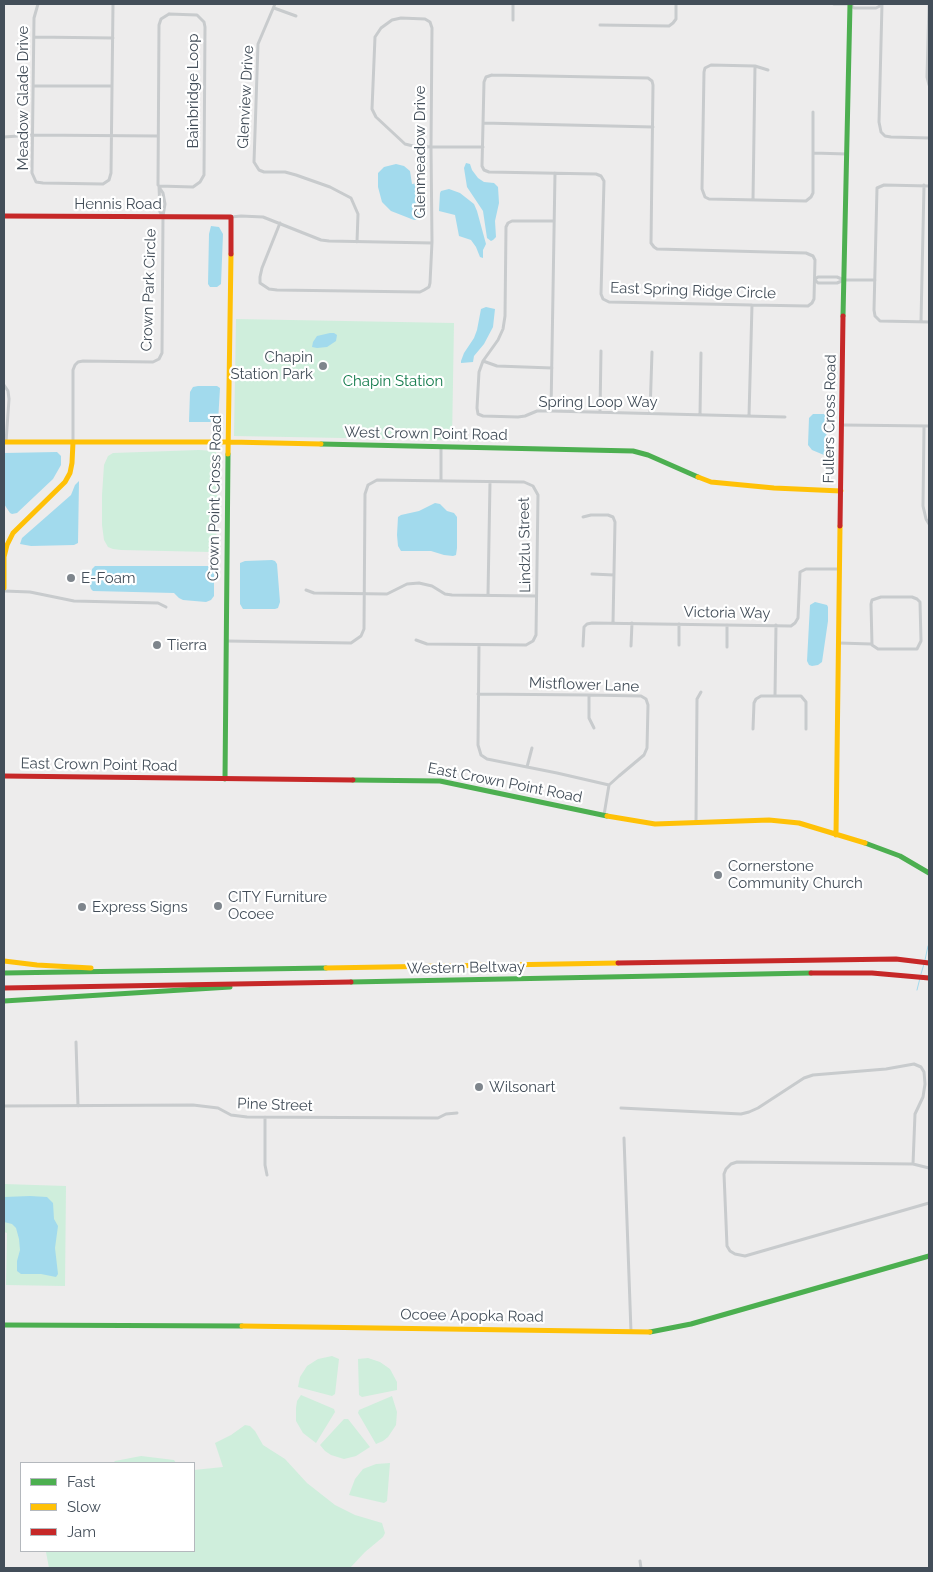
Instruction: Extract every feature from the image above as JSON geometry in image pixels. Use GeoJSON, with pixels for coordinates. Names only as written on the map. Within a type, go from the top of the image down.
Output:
{"type":"FeatureCollection","features":[{"type":"Feature","properties":{"kind":"main road","name":"Fullers Cross Road"},"geometry":{"type":"LineString","coordinates":[[836,835],[850,4]]}},
{"type":"Feature","properties":{"kind":"main road","name":"Hennis Road"},"geometry":{"type":"LineString","coordinates":[[4,216],[231,217]]}},
{"type":"Feature","properties":{"kind":"main road","name":"Crown Point Cross Road"},"geometry":{"type":"LineString","coordinates":[[224,779],[230,442],[231,217]]}},
{"type":"Feature","properties":{"kind":"main road","name":"West Crown Point Road"},"geometry":{"type":"LineString","coordinates":[[5,442],[230,442],[633,451],[648,455],[711,482],[774,488],[841,491]]}},
{"type":"Feature","properties":{"kind":"main road","name":"Crown Park Circle"},"geometry":{"type":"LineString","coordinates":[[4,589],[4,557],[7,545],[13,533],[65,482],[70,473],[73,442]]}},
{"type":"Feature","properties":{"kind":"main road","name":"East Crown Point Road"},"geometry":{"type":"LineString","coordinates":[[4,776],[440,781],[637,822],[696,823],[769,820],[799,823],[892,852],[929,874]]}},
{"type":"Feature","properties":{"kind":"main road","name":"Western Beltway"},"geometry":{"type":"LineString","coordinates":[[6,973],[830,959],[896,960],[929,963]]}},
{"type":"Feature","properties":{"kind":"main road"},"geometry":{"type":"LineString","coordinates":[[6,961],[37,966],[150,970]]}},
{"type":"Feature","properties":{"kind":"main road","name":"Western Beltway"},"geometry":{"type":"LineString","coordinates":[[6,988],[835,973],[872,973],[929,978]]}},
{"type":"Feature","properties":{"kind":"main road"},"geometry":{"type":"LineString","coordinates":[[6,1001],[314,982]]}},
{"type":"Feature","properties":{"kind":"main road","name":"Ocoee Apopka Road"},"geometry":{"type":"LineString","coordinates":[[4,1325],[338,1327],[651,1332],[672,1328],[929,1256]]}},
{"type":"Feature","properties":{"kind":"street","name":"Meadow Glade Drive"},"geometry":{"type":"LineString","coordinates":[[38,4],[34,18],[32,173],[36,182],[43,184],[103,184],[109,180],[111,173],[112,136],[113,4]]}},
{"type":"Feature","properties":{"kind":"street"},"geometry":{"type":"LineString","coordinates":[[513,4],[513,20]]}},
{"type":"Feature","properties":{"kind":"street"},"geometry":{"type":"LineString","coordinates":[[600,25],[669,26],[673,23],[676,15],[676,4]]}},
{"type":"Feature","properties":{"kind":"street"},"geometry":{"type":"LineString","coordinates":[[834,4],[850,4],[854,8],[876,8],[881,4]]}},
{"type":"Feature","properties":{"kind":"street"},"geometry":{"type":"LineString","coordinates":[[881,4],[879,122],[881,132],[885,136],[891,137],[929,138]]}},
{"type":"Feature","properties":{"kind":"street"},"geometry":{"type":"LineString","coordinates":[[929,4],[927,77],[929,85]]}},
{"type":"Feature","properties":{"kind":"street"},"geometry":{"type":"LineString","coordinates":[[275,6],[296,16]]}},
{"type":"Feature","properties":{"kind":"street","name":"Glenview Drive"},"geometry":{"type":"LineString","coordinates":[[275,6],[258,44],[254,162],[259,170],[264,172],[286,172],[296,175],[330,187],[350,198],[358,214],[357,242]]}},
{"type":"Feature","properties":{"kind":"street","name":"Bainbridge Loop"},"geometry":{"type":"LineString","coordinates":[[159,186],[196,186],[204,175],[205,27],[204,22],[197,15],[169,14],[161,19],[159,25],[159,186],[165,198],[163,216]]}},
{"type":"Feature","properties":{"kind":"street","name":"Glenmeadow Drive"},"geometry":{"type":"LineString","coordinates":[[280,223],[260,277],[260,283],[269,289],[420,292],[429,287],[432,243],[432,28],[430,22],[426,19],[401,18],[392,20],[381,28],[375,37],[372,109],[376,117],[405,144],[431,147]]}},
{"type":"Feature","properties":{"kind":"street"},"geometry":{"type":"LineString","coordinates":[[34,37],[113,38]]}},
{"type":"Feature","properties":{"kind":"street"},"geometry":{"type":"LineString","coordinates":[[768,70],[755,66],[711,65],[705,68],[702,189],[705,197],[709,199],[806,201],[812,192],[813,112]]}},
{"type":"Feature","properties":{"kind":"street"},"geometry":{"type":"LineString","coordinates":[[754,200],[755,66]]}},
{"type":"Feature","properties":{"kind":"street"},"geometry":{"type":"LineString","coordinates":[[431,147],[483,147],[484,82],[486,77],[492,75],[648,78],[654,85],[651,243],[654,247],[658,249],[806,253],[813,256],[815,260],[814,280]]}},
{"type":"Feature","properties":{"kind":"street"},"geometry":{"type":"LineString","coordinates":[[33,86],[112,86]]}},
{"type":"Feature","properties":{"kind":"street"},"geometry":{"type":"LineString","coordinates":[[483,123],[653,127]]}},
{"type":"Feature","properties":{"kind":"street"},"geometry":{"type":"LineString","coordinates":[[4,137],[32,135],[158,136]]}},
{"type":"Feature","properties":{"kind":"street","name":"East Spring Ridge Circle"},"geometry":{"type":"LineString","coordinates":[[483,147],[482,166],[484,170],[489,172],[596,174],[601,176],[604,181],[601,294],[603,299],[609,302],[808,306],[812,304],[814,299],[814,280]]}},
{"type":"Feature","properties":{"kind":"street"},"geometry":{"type":"LineString","coordinates":[[813,153],[847,154]]}},
{"type":"Feature","properties":{"kind":"street"},"geometry":{"type":"LineString","coordinates":[[551,411],[555,173]]}},
{"type":"Feature","properties":{"kind":"street"},"geometry":{"type":"LineString","coordinates":[[929,186],[884,185],[877,188],[874,310],[877,318],[883,321],[929,322]]}},
{"type":"Feature","properties":{"kind":"street"},"geometry":{"type":"LineString","coordinates":[[921,322],[924,186]]}},
{"type":"Feature","properties":{"kind":"street","name":"Crown Park Circle"},"geometry":{"type":"LineString","coordinates":[[73,442],[73,370],[75,365],[83,361],[153,362],[159,359],[162,353],[163,216]]}},
{"type":"Feature","properties":{"kind":"street"},"geometry":{"type":"LineString","coordinates":[[231,217],[263,216],[322,240],[432,243]]}},
{"type":"Feature","properties":{"kind":"street","name":"Spring Loop Way"},"geometry":{"type":"LineString","coordinates":[[554,221],[512,221],[506,227],[505,315],[503,329],[498,340],[483,360],[478,377],[478,414],[483,416],[518,417],[537,411],[551,411],[785,417]]}},
{"type":"Feature","properties":{"kind":"street"},"geometry":{"type":"LineString","coordinates":[[814,280],[818,277],[837,277],[844,280],[875,280]]}},
{"type":"Feature","properties":{"kind":"street"},"geometry":{"type":"LineString","coordinates":[[748,416],[752,305]]}},
{"type":"Feature","properties":{"kind":"street"},"geometry":{"type":"LineString","coordinates":[[600,412],[601,351]]}},
{"type":"Feature","properties":{"kind":"street"},"geometry":{"type":"LineString","coordinates":[[650,413],[652,352]]}},
{"type":"Feature","properties":{"kind":"street"},"geometry":{"type":"LineString","coordinates":[[700,415],[702,354]]}},
{"type":"Feature","properties":{"kind":"street"},"geometry":{"type":"LineString","coordinates":[[483,360],[497,366],[552,368]]}},
{"type":"Feature","properties":{"kind":"street"},"geometry":{"type":"LineString","coordinates":[[4,385],[8,391],[9,398],[5,442]]}},
{"type":"Feature","properties":{"kind":"street"},"geometry":{"type":"LineString","coordinates":[[842,424],[929,426]]}},
{"type":"Feature","properties":{"kind":"street"},"geometry":{"type":"LineString","coordinates":[[924,426],[924,506],[926,519],[929,524]]}},
{"type":"Feature","properties":{"kind":"street"},"geometry":{"type":"LineString","coordinates":[[441,447],[441,481]]}},
{"type":"Feature","properties":{"kind":"street","name":"Lindzlu Street"},"geometry":{"type":"LineString","coordinates":[[364,594],[366,494],[368,485],[377,480],[524,482],[533,486],[538,495],[536,635],[533,641],[526,645],[479,645],[427,644],[416,640]]}},
{"type":"Feature","properties":{"kind":"street"},"geometry":{"type":"LineString","coordinates":[[488,595],[490,482]]}},
{"type":"Feature","properties":{"kind":"street"},"geometry":{"type":"LineString","coordinates":[[583,517],[608,515],[613,517],[615,522],[613,623]]}},
{"type":"Feature","properties":{"kind":"street","name":"Victoria Way"},"geometry":{"type":"LineString","coordinates":[[583,646],[584,627],[592,623],[791,626],[796,623],[798,618],[800,572],[806,569],[840,570]]}},
{"type":"Feature","properties":{"kind":"street"},"geometry":{"type":"LineString","coordinates":[[592,574],[614,575]]}},
{"type":"Feature","properties":{"kind":"street"},"geometry":{"type":"LineString","coordinates":[[306,590],[314,593],[387,594],[408,584],[419,583],[432,586],[445,594],[536,596]]}},
{"type":"Feature","properties":{"kind":"street"},"geometry":{"type":"LineString","coordinates":[[4,589],[74,601],[158,603],[166,607]]}},
{"type":"Feature","properties":{"kind":"street"},"geometry":{"type":"LineString","coordinates":[[226,641],[351,643],[361,636],[364,628],[364,594]]}},
{"type":"Feature","properties":{"kind":"street"},"geometry":{"type":"LineString","coordinates":[[839,643],[871,644],[878,649],[916,649],[920,641],[920,602],[912,597],[881,597],[872,600],[871,644]]}},
{"type":"Feature","properties":{"kind":"street"},"geometry":{"type":"LineString","coordinates":[[631,646],[632,623]]}},
{"type":"Feature","properties":{"kind":"street"},"geometry":{"type":"LineString","coordinates":[[679,624],[679,645]]}},
{"type":"Feature","properties":{"kind":"street"},"geometry":{"type":"LineString","coordinates":[[727,625],[727,647]]}},
{"type":"Feature","properties":{"kind":"street"},"geometry":{"type":"LineString","coordinates":[[775,696],[776,625]]}},
{"type":"Feature","properties":{"kind":"street"},"geometry":{"type":"LineString","coordinates":[[479,645],[478,745],[480,755],[487,759],[610,786],[604,816]]}},
{"type":"Feature","properties":{"kind":"street"},"geometry":{"type":"LineString","coordinates":[[696,823],[697,699],[701,692]]}},
{"type":"Feature","properties":{"kind":"street","name":"Mistflower Lane"},"geometry":{"type":"LineString","coordinates":[[478,694],[641,696],[646,699],[648,705],[647,748],[644,755],[610,786]]}},
{"type":"Feature","properties":{"kind":"street"},"geometry":{"type":"LineString","coordinates":[[589,695],[589,718],[594,728]]}},
{"type":"Feature","properties":{"kind":"street"},"geometry":{"type":"LineString","coordinates":[[753,729],[754,703],[761,696],[801,696],[806,702],[806,729]]}},
{"type":"Feature","properties":{"kind":"street"},"geometry":{"type":"LineString","coordinates":[[527,767],[532,748]]}},
{"type":"Feature","properties":{"kind":"street"},"geometry":{"type":"LineString","coordinates":[[76,1042],[78,1106]]}},
{"type":"Feature","properties":{"kind":"street"},"geometry":{"type":"LineString","coordinates":[[621,1108],[741,1114],[758,1108],[804,1078],[813,1075],[886,1070],[914,1064],[921,1067],[924,1072],[925,1084],[923,1097],[914,1114],[913,1164]]}},
{"type":"Feature","properties":{"kind":"street","name":"Pine Street"},"geometry":{"type":"LineString","coordinates":[[4,1106],[205,1106],[218,1108],[231,1115],[265,1117],[438,1118],[446,1114],[457,1113]]}},
{"type":"Feature","properties":{"kind":"street"},"geometry":{"type":"LineString","coordinates":[[265,1117],[265,1165],[267,1175]]}},
{"type":"Feature","properties":{"kind":"street"},"geometry":{"type":"LineString","coordinates":[[624,1138],[631,1332]]}},
{"type":"Feature","properties":{"kind":"street"},"geometry":{"type":"LineString","coordinates":[[929,1168],[913,1164],[737,1162],[730,1164],[724,1174],[727,1246],[735,1254],[745,1256],[929,1203]]}},
{"type":"Feature","properties":{"kind":"street"},"geometry":{"type":"LineString","coordinates":[[640,1561],[641,1568]]}},
{"type":"Feature","properties":{"kind":"green space","name":"Chapin Station"},"geometry":{"type":"Polygon","coordinates":[[[236,319],[454,323],[452,440],[234,436],[236,319]]]}},
{"type":"Feature","properties":{"kind":"green space"},"geometry":{"type":"Polygon","coordinates":[[[215,451],[218,456],[216,551],[121,550],[108,547],[104,540],[102,525],[102,495],[104,465],[108,456],[113,453],[215,451]]]}},
{"type":"Feature","properties":{"kind":"green space"},"geometry":{"type":"Polygon","coordinates":[[[4,1184],[66,1186],[65,1286],[6,1285],[7,1233],[4,1232],[4,1184]]]}},
{"type":"Feature","properties":{"kind":"green space"},"geometry":{"type":"Polygon","coordinates":[[[332,1356],[339,1359],[335,1394],[332,1396],[298,1387],[300,1377],[307,1366],[318,1359],[332,1356]]]}},
{"type":"Feature","properties":{"kind":"green space"},"geometry":{"type":"Polygon","coordinates":[[[368,1358],[380,1362],[390,1369],[397,1382],[397,1390],[362,1397],[359,1395],[358,1359],[368,1358]]]}},
{"type":"Feature","properties":{"kind":"green space"},"geometry":{"type":"Polygon","coordinates":[[[301,1395],[334,1409],[335,1412],[316,1443],[303,1433],[296,1421],[297,1401],[301,1395]]]}},
{"type":"Feature","properties":{"kind":"green space"},"geometry":{"type":"Polygon","coordinates":[[[392,1396],[397,1412],[396,1425],[388,1437],[376,1444],[358,1413],[359,1410],[392,1396]]]}},
{"type":"Feature","properties":{"kind":"green space"},"geometry":{"type":"Polygon","coordinates":[[[344,1419],[348,1419],[370,1447],[356,1456],[344,1459],[331,1455],[320,1445],[344,1419]]]}},
{"type":"Feature","properties":{"kind":"green space"},"geometry":{"type":"Polygon","coordinates":[[[245,1425],[250,1426],[263,1445],[285,1459],[307,1483],[335,1505],[355,1515],[382,1523],[385,1533],[383,1537],[350,1568],[49,1568],[46,1552],[195,1552],[195,1470],[223,1467],[215,1443],[245,1425]]]}},
{"type":"Feature","properties":{"kind":"green space"},"geometry":{"type":"Polygon","coordinates":[[[141,1456],[174,1460],[175,1462],[114,1462],[141,1456]]]}},
{"type":"Feature","properties":{"kind":"green space"},"geometry":{"type":"Polygon","coordinates":[[[390,1463],[387,1501],[384,1503],[349,1495],[355,1479],[363,1469],[376,1464],[390,1463]]]}},
{"type":"Feature","properties":{"kind":"water"},"geometry":{"type":"Polygon","coordinates":[[[466,163],[470,164],[478,178],[484,182],[494,183],[498,187],[499,203],[495,221],[496,237],[491,241],[487,238],[483,211],[467,187],[464,168],[466,163]]]}},
{"type":"Feature","properties":{"kind":"water"},"geometry":{"type":"Polygon","coordinates":[[[396,164],[404,166],[410,171],[412,184],[419,183],[423,187],[424,213],[421,219],[414,220],[391,211],[382,202],[378,187],[378,173],[384,167],[396,164]]]}},
{"type":"Feature","properties":{"kind":"water"},"geometry":{"type":"Polygon","coordinates":[[[449,189],[460,193],[474,204],[486,244],[483,250],[483,258],[480,257],[471,240],[459,236],[455,215],[439,211],[440,193],[449,189]]]}},
{"type":"Feature","properties":{"kind":"water"},"geometry":{"type":"Polygon","coordinates":[[[211,226],[219,227],[223,234],[221,284],[217,287],[210,287],[208,284],[209,234],[211,226]]]}},
{"type":"Feature","properties":{"kind":"water"},"geometry":{"type":"Polygon","coordinates":[[[486,307],[495,309],[493,327],[484,344],[474,356],[473,362],[461,363],[464,353],[477,330],[481,309],[486,307]]]}},
{"type":"Feature","properties":{"kind":"water"},"geometry":{"type":"Polygon","coordinates":[[[330,333],[337,335],[336,341],[327,347],[312,347],[317,336],[330,333]]]}},
{"type":"Feature","properties":{"kind":"water"},"geometry":{"type":"Polygon","coordinates":[[[217,386],[220,388],[218,422],[189,422],[190,392],[193,387],[217,386]]]}},
{"type":"Feature","properties":{"kind":"water"},"geometry":{"type":"Polygon","coordinates":[[[813,414],[824,414],[827,416],[824,455],[812,450],[808,445],[809,418],[813,414]]]}},
{"type":"Feature","properties":{"kind":"water"},"geometry":{"type":"Polygon","coordinates":[[[57,452],[61,456],[61,465],[53,479],[17,513],[10,513],[4,504],[4,453],[57,452]]]}},
{"type":"Feature","properties":{"kind":"water"},"geometry":{"type":"Polygon","coordinates":[[[79,481],[78,543],[74,545],[31,546],[20,544],[22,538],[71,495],[79,481]]]}},
{"type":"Feature","properties":{"kind":"water"},"geometry":{"type":"Polygon","coordinates":[[[435,503],[440,504],[457,517],[456,555],[444,555],[431,551],[401,551],[398,546],[397,535],[398,517],[419,511],[435,503]]]}},
{"type":"Feature","properties":{"kind":"water"},"geometry":{"type":"Polygon","coordinates":[[[272,560],[277,564],[280,602],[278,608],[243,609],[240,604],[240,563],[245,561],[272,560]]]}},
{"type":"Feature","properties":{"kind":"water"},"geometry":{"type":"Polygon","coordinates":[[[95,566],[211,566],[214,570],[214,596],[206,602],[183,600],[174,593],[93,591],[90,586],[92,569],[95,566]]]}},
{"type":"Feature","properties":{"kind":"water"},"geometry":{"type":"Polygon","coordinates":[[[815,602],[827,605],[828,621],[822,662],[812,666],[807,661],[810,605],[815,602]]]}},
{"type":"Feature","properties":{"kind":"water"},"geometry":{"type":"Polygon","coordinates":[[[4,1197],[47,1197],[53,1203],[54,1219],[58,1226],[55,1248],[58,1274],[56,1277],[41,1274],[21,1274],[17,1271],[20,1250],[19,1239],[16,1228],[12,1224],[4,1222],[4,1197]]]}},
{"type":"Feature","properties":{"kind":"waterway"},"geometry":{"type":"LineString","coordinates":[[925,960],[928,946]]}},
{"type":"Feature","properties":{"kind":"waterway"},"geometry":{"type":"LineString","coordinates":[[921,974],[924,964]]}},
{"type":"Feature","properties":{"kind":"waterway"},"geometry":{"type":"LineString","coordinates":[[917,990],[920,978]]}},
{"type":"Feature","properties":{"kind":"traffic: fast"},"geometry":{"type":"LineString","coordinates":[[843,316],[850,4]]}},
{"type":"Feature","properties":{"kind":"traffic: fast"},"geometry":{"type":"LineString","coordinates":[[321,444],[633,451],[648,455],[698,477]]}},
{"type":"Feature","properties":{"kind":"traffic: fast"},"geometry":{"type":"LineString","coordinates":[[225,779],[228,454]]}},
{"type":"Feature","properties":{"kind":"traffic: fast"},"geometry":{"type":"LineString","coordinates":[[353,780],[440,781],[607,816]]}},
{"type":"Feature","properties":{"kind":"traffic: fast"},"geometry":{"type":"LineString","coordinates":[[865,843],[900,856],[929,873]]}},
{"type":"Feature","properties":{"kind":"traffic: fast"},"geometry":{"type":"LineString","coordinates":[[4,973],[326,968]]}},
{"type":"Feature","properties":{"kind":"traffic: fast"},"geometry":{"type":"LineString","coordinates":[[351,982],[811,973]]}},
{"type":"Feature","properties":{"kind":"traffic: fast"},"geometry":{"type":"LineString","coordinates":[[4,1001],[230,987]]}},
{"type":"Feature","properties":{"kind":"traffic: fast"},"geometry":{"type":"LineString","coordinates":[[650,1332],[691,1324],[929,1256]]}},
{"type":"Feature","properties":{"kind":"traffic: fast"},"geometry":{"type":"LineString","coordinates":[[4,1325],[242,1326]]}},
{"type":"Feature","properties":{"kind":"traffic: slow"},"geometry":{"type":"LineString","coordinates":[[228,454],[231,254]]}},
{"type":"Feature","properties":{"kind":"traffic: slow"},"geometry":{"type":"LineString","coordinates":[[4,442],[321,444]]}},
{"type":"Feature","properties":{"kind":"traffic: slow"},"geometry":{"type":"LineString","coordinates":[[4,588],[4,557],[7,545],[13,533],[65,482],[70,473],[73,442]]}},
{"type":"Feature","properties":{"kind":"traffic: slow"},"geometry":{"type":"LineString","coordinates":[[698,477],[711,482],[774,488],[841,491]]}},
{"type":"Feature","properties":{"kind":"traffic: slow"},"geometry":{"type":"LineString","coordinates":[[836,835],[840,526]]}},
{"type":"Feature","properties":{"kind":"traffic: slow"},"geometry":{"type":"LineString","coordinates":[[607,816],[655,824],[769,820],[799,823],[865,843]]}},
{"type":"Feature","properties":{"kind":"traffic: slow"},"geometry":{"type":"LineString","coordinates":[[4,961],[91,968]]}},
{"type":"Feature","properties":{"kind":"traffic: slow"},"geometry":{"type":"LineString","coordinates":[[326,968],[618,963]]}},
{"type":"Feature","properties":{"kind":"traffic: slow"},"geometry":{"type":"LineString","coordinates":[[242,1326],[650,1332]]}},
{"type":"Feature","properties":{"kind":"traffic: jam"},"geometry":{"type":"LineString","coordinates":[[4,216],[231,217],[231,254]]}},
{"type":"Feature","properties":{"kind":"traffic: jam"},"geometry":{"type":"LineString","coordinates":[[840,526],[843,316]]}},
{"type":"Feature","properties":{"kind":"traffic: jam"},"geometry":{"type":"LineString","coordinates":[[4,776],[353,780]]}},
{"type":"Feature","properties":{"kind":"traffic: jam"},"geometry":{"type":"LineString","coordinates":[[618,963],[896,959],[929,963]]}},
{"type":"Feature","properties":{"kind":"traffic: jam"},"geometry":{"type":"LineString","coordinates":[[811,973],[872,973],[929,978]]}},
{"type":"Feature","properties":{"kind":"traffic: jam"},"geometry":{"type":"LineString","coordinates":[[4,988],[351,982]]}},
{"type":"Feature","properties":{"kind":"place","name":"Chapin Station Park"},"geometry":{"type":"Point","coordinates":[323,366]}},
{"type":"Feature","properties":{"kind":"place","name":"E-Foam"},"geometry":{"type":"Point","coordinates":[71,578]}},
{"type":"Feature","properties":{"kind":"place","name":"Tierra"},"geometry":{"type":"Point","coordinates":[157,645]}},
{"type":"Feature","properties":{"kind":"place","name":"Cornerstone Community Church"},"geometry":{"type":"Point","coordinates":[718,875]}},
{"type":"Feature","properties":{"kind":"place","name":"CITY Furniture Ocoee"},"geometry":{"type":"Point","coordinates":[218,906]}},
{"type":"Feature","properties":{"kind":"place","name":"Express Signs"},"geometry":{"type":"Point","coordinates":[82,907]}},
{"type":"Feature","properties":{"kind":"place","name":"Wilsonart"},"geometry":{"type":"Point","coordinates":[479,1087]}}]}
